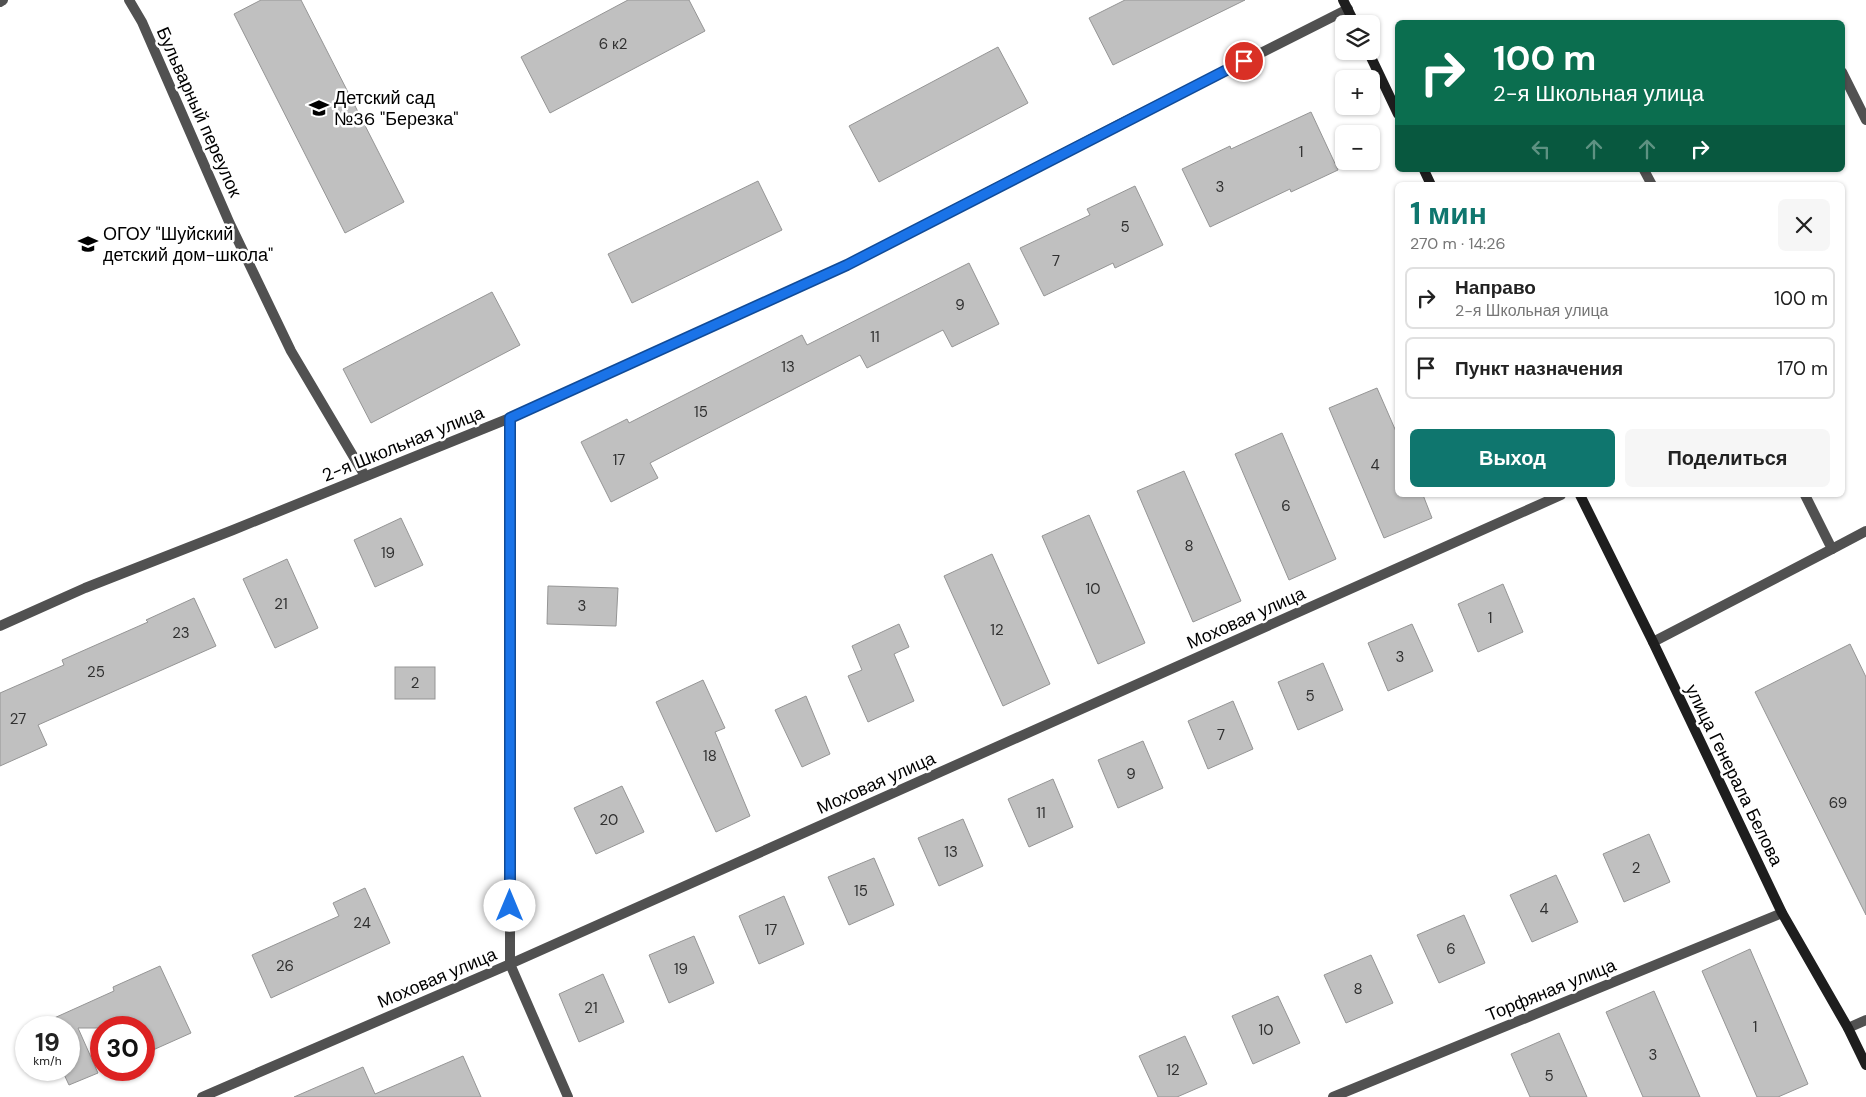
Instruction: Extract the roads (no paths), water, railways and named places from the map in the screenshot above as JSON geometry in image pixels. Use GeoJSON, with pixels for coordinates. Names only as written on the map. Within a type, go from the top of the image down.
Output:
{"type":"FeatureCollection","features":[{"type":"Feature","properties":{"kind":"street","name":"Бульварный переулок"},"geometry":{"type":"LineString","coordinates":[[129,0],[142,22],[230,224],[291,351],[365,476]]}},
{"type":"Feature","properties":{"kind":"street","name":"2-я Школьная улица"},"geometry":{"type":"LineString","coordinates":[[0,626],[85,588],[510,418],[847,265],[1345,5]]}},
{"type":"Feature","properties":{"kind":"street"},"geometry":{"type":"LineString","coordinates":[[1372,60],[1395,108]]}},
{"type":"Feature","properties":{"kind":"street"},"geometry":{"type":"LineString","coordinates":[[1845,78],[1866,120]]}},
{"type":"Feature","properties":{"kind":"street"},"geometry":{"type":"LineString","coordinates":[[510,418],[510,964],[568,1097]]}},
{"type":"Feature","properties":{"kind":"street","name":"Моховая улица"},"geometry":{"type":"LineString","coordinates":[[202,1097],[510,964],[1557,497]]}},
{"type":"Feature","properties":{"kind":"street","name":"улица Генерала Белова"},"geometry":{"type":"LineString","coordinates":[[1581,497],[1653,642],[1782,913],[1848,1028],[1866,1065]]}},
{"type":"Feature","properties":{"kind":"street"},"geometry":{"type":"LineString","coordinates":[[1806,497],[1832,549]]}},
{"type":"Feature","properties":{"kind":"street"},"geometry":{"type":"LineString","coordinates":[[1653,642],[1866,532]]}},
{"type":"Feature","properties":{"kind":"street","name":"Торфяная улица"},"geometry":{"type":"LineString","coordinates":[[1333,1097],[1782,913]]}},
{"type":"Feature","properties":{"kind":"street"},"geometry":{"type":"LineString","coordinates":[[1848,1028],[1866,1020]]}},
{"type":"Feature","properties":{"kind":"place","name":"Детский сад №36 \"Березка\""},"geometry":{"type":"Point","coordinates":[319,108]}},
{"type":"Feature","properties":{"kind":"place","name":"ОГОУ \"Шуйский детский дом-школа\""},"geometry":{"type":"Point","coordinates":[88,244]}}]}
